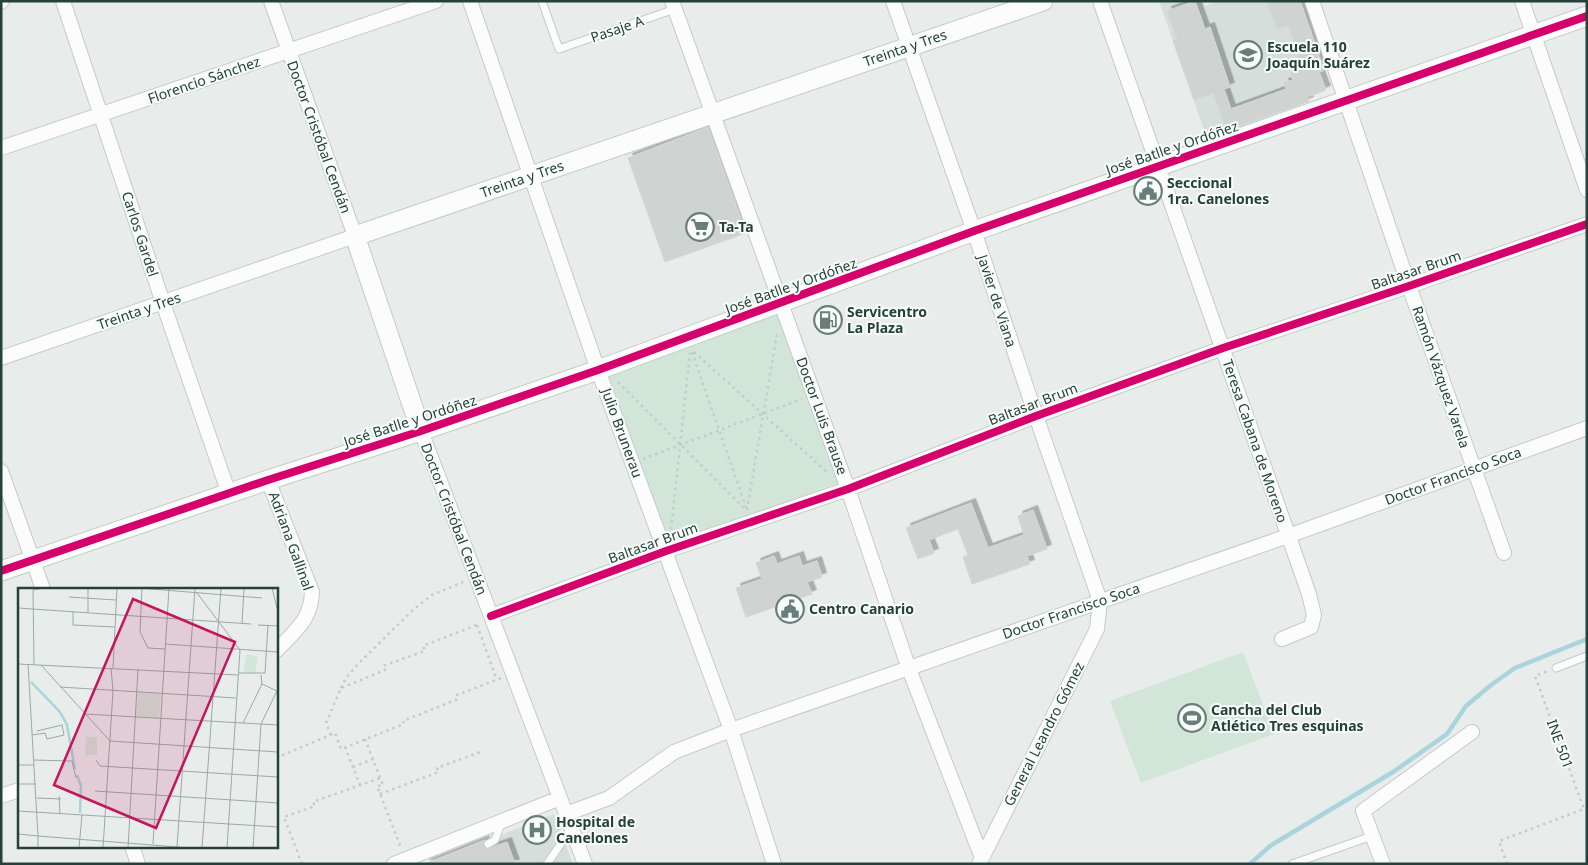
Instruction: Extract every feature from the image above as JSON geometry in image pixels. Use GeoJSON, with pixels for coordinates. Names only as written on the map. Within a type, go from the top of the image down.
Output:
{"type":"FeatureCollection","features":[{"type":"Feature","properties":{"kind":"street","name":"Carlos Gardel"},"geometry":{"type":"LineString","coordinates":[[63,1],[163,303],[229,494]]}},
{"type":"Feature","properties":{"kind":"street","name":"Doctor Cristóbal Cendán"},"geometry":{"type":"LineString","coordinates":[[271,1],[355,236],[421,431],[585,864]]}},
{"type":"Feature","properties":{"kind":"street","name":"Florencio Sánchez"},"geometry":{"type":"LineString","coordinates":[[1,148],[436,1]]}},
{"type":"Feature","properties":{"kind":"street","name":"Julio Brunerau"},"geometry":{"type":"LineString","coordinates":[[470,1],[598,370],[731,730],[774,864]]}},
{"type":"Feature","properties":{"kind":"street","name":"Javier de Viana"},"geometry":{"type":"LineString","coordinates":[[893,1],[974,231],[1100,601]]}},
{"type":"Feature","properties":{"kind":"street","name":"Treinta y Tres"},"geometry":{"type":"LineString","coordinates":[[1,358],[1043,1]]}},
{"type":"Feature","properties":{"kind":"street","name":"Teresa Cabana de Moreno"},"geometry":{"type":"LineString","coordinates":[[1100,1],[1223,348],[1314,615],[1311,627],[1282,639]]}},
{"type":"Feature","properties":{"kind":"street","name":"Ramón Vázquez Varela"},"geometry":{"type":"LineString","coordinates":[[1312,1],[1409,286],[1504,553]]}},
{"type":"Feature","properties":{"kind":"street"},"geometry":{"type":"LineString","coordinates":[[1522,1],[1587,190]]}},
{"type":"Feature","properties":{"kind":"street","name":"Doctor Luis Brause"},"geometry":{"type":"LineString","coordinates":[[674,5],[848,489],[909,669],[981,861]]}},
{"type":"Feature","properties":{"kind":"street","name":"José Batlle y Ordóñez"},"geometry":{"type":"LineString","coordinates":[[1,571],[598,370],[781,304],[974,231],[1587,16]]}},
{"type":"Feature","properties":{"kind":"street","name":"Baltasar Brum"},"geometry":{"type":"LineString","coordinates":[[491,616],[666,551],[848,489],[1036,416],[1223,348],[1587,224]]}},
{"type":"Feature","properties":{"kind":"street","name":"Doctor Francisco Soca"},"geometry":{"type":"LineString","coordinates":[[566,814],[609,798],[674,752],[731,730],[1288,536],[1587,428]]}},
{"type":"Feature","properties":{"kind":"street"},"geometry":{"type":"LineString","coordinates":[[1,471],[42,588]]}},
{"type":"Feature","properties":{"kind":"street","name":"Adriana Gallinal"},"geometry":{"type":"LineString","coordinates":[[268,480],[312,592],[312,606],[303,622],[278,649]]}},
{"type":"Feature","properties":{"kind":"street","name":"General Leandro Gómez"},"geometry":{"type":"LineString","coordinates":[[981,861],[1097,629],[1100,601]]}},
{"type":"Feature","properties":{"kind":"street"},"geometry":{"type":"LineString","coordinates":[[1383,864],[1363,812],[1472,732]]}},
{"type":"Feature","properties":{"kind":"street"},"geometry":{"type":"LineString","coordinates":[[1,796],[18,790]]}},
{"type":"Feature","properties":{"kind":"street"},"geometry":{"type":"LineString","coordinates":[[400,862],[560,798]]}},
{"type":"Feature","properties":{"kind":"street"},"geometry":{"type":"LineString","coordinates":[[133,848],[138,864]]}},
{"type":"Feature","properties":{"kind":"lane","name":"Pasaje A"},"geometry":{"type":"LineString","coordinates":[[542,1],[559,49],[674,5]]}},
{"type":"Feature","properties":{"kind":"lane"},"geometry":{"type":"LineString","coordinates":[[1556,668],[1587,656]]}},
{"type":"Feature","properties":{"kind":"lane"},"geometry":{"type":"LineString","coordinates":[[488,844],[494,840],[502,821]]}},
{"type":"Feature","properties":{"kind":"lane"},"geometry":{"type":"LineString","coordinates":[[548,864],[571,828]]}},
{"type":"Feature","properties":{"kind":"lane"},"geometry":{"type":"LineString","coordinates":[[1292,864],[1372,836]]}},
{"type":"Feature","properties":{"kind":"lane"},"geometry":{"type":"LineString","coordinates":[[400,862],[421,864]]}},
{"type":"Feature","properties":{"kind":"path"},"geometry":{"type":"LineString","coordinates":[[747,511],[778,328]]}},
{"type":"Feature","properties":{"kind":"path"},"geometry":{"type":"LineString","coordinates":[[691,349],[829,473]]}},
{"type":"Feature","properties":{"kind":"path"},"geometry":{"type":"LineString","coordinates":[[682,352],[691,349]]}},
{"type":"Feature","properties":{"kind":"path"},"geometry":{"type":"LineString","coordinates":[[691,349],[747,511]]}},
{"type":"Feature","properties":{"kind":"path"},"geometry":{"type":"LineString","coordinates":[[666,551],[670,540],[691,349]]}},
{"type":"Feature","properties":{"kind":"path"},"geometry":{"type":"LineString","coordinates":[[616,386],[613,377],[747,511]]}},
{"type":"Feature","properties":{"kind":"path"},"geometry":{"type":"LineString","coordinates":[[642,459],[807,397]]}},
{"type":"Feature","properties":{"kind":"path"},"geometry":{"type":"LineString","coordinates":[[739,514],[747,511]]}},
{"type":"Feature","properties":{"kind":"path"},"geometry":{"type":"LineString","coordinates":[[331,735],[326,723],[346,678],[359,663],[414,609],[432,595],[476,577]]}},
{"type":"Feature","properties":{"kind":"path"},"geometry":{"type":"LineString","coordinates":[[341,688],[385,670],[383,666],[425,650],[423,646],[477,625],[491,616]]}},
{"type":"Feature","properties":{"kind":"path"},"geometry":{"type":"LineString","coordinates":[[477,625],[497,680]]}},
{"type":"Feature","properties":{"kind":"path"},"geometry":{"type":"LineString","coordinates":[[278,757],[335,734],[340,749],[404,724],[403,721],[458,699],[457,694],[513,674]]}},
{"type":"Feature","properties":{"kind":"path"},"geometry":{"type":"LineString","coordinates":[[366,739],[383,785],[377,786],[400,862]]}},
{"type":"Feature","properties":{"kind":"path"},"geometry":{"type":"LineString","coordinates":[[345,747],[360,785]]}},
{"type":"Feature","properties":{"kind":"path"},"geometry":{"type":"LineString","coordinates":[[380,794],[439,772],[437,768],[483,750]]}},
{"type":"Feature","properties":{"kind":"path"},"geometry":{"type":"LineString","coordinates":[[353,767],[373,759]]}},
{"type":"Feature","properties":{"kind":"path"},"geometry":{"type":"LineString","coordinates":[[302,864],[284,818],[315,806],[313,802],[380,778]]}},
{"type":"Feature","properties":{"kind":"shaded area","name":"Escuela 110 Joaquín Suárez"},"geometry":{"type":"Polygon","coordinates":[[[1159,1],[1203,1],[1205,6],[1217,1],[1300,1],[1324,70],[1319,72],[1326,90],[1308,97],[1309,102],[1207,138],[1159,1]]]}},
{"type":"Feature","properties":{"kind":"shaded area","name":"Hospital de Canelones"},"geometry":{"type":"Polygon","coordinates":[[[554,814],[573,864],[426,864],[473,846],[554,814]]]}},
{"type":"Feature","properties":{"kind":"green space"},"geometry":{"type":"Polygon","coordinates":[[[779,312],[841,483],[667,546],[606,374],[779,312]]]}},
{"type":"Feature","properties":{"kind":"green space","name":"Cancha del Club Atlético Tres esquinas"},"geometry":{"type":"Polygon","coordinates":[[[1243,652],[1274,734],[1141,783],[1110,701],[1243,652]]]}},
{"type":"Feature","properties":{"kind":"building"},"geometry":{"type":"Polygon","coordinates":[[[1195,1],[1205,29],[1210,27],[1230,87],[1224,89],[1231,109],[1286,89],[1284,83],[1293,80],[1290,73],[1297,70],[1294,62],[1300,59],[1288,25],[1277,29],[1267,1],[1300,1],[1324,70],[1319,72],[1326,90],[1307,97],[1309,101],[1227,130],[1213,93],[1194,100],[1173,41],[1177,39],[1167,11],[1195,1]]]}},
{"type":"Feature","properties":{"kind":"building"},"geometry":{"type":"Polygon","coordinates":[[[708,127],[746,233],[665,262],[628,158],[708,127]]]}},
{"type":"Feature","properties":{"kind":"building"},"geometry":{"type":"Polygon","coordinates":[[[971,503],[988,548],[1024,535],[1018,516],[1033,510],[1047,549],[1027,556],[1030,564],[972,584],[963,557],[968,555],[958,529],[929,540],[934,553],[918,559],[906,528],[971,503]]]}},
{"type":"Feature","properties":{"kind":"building"},"geometry":{"type":"Polygon","coordinates":[[[774,556],[777,564],[799,556],[802,566],[817,561],[822,577],[807,582],[812,594],[746,617],[736,588],[762,579],[756,563],[774,556]]]}},
{"type":"Feature","properties":{"kind":"building"},"geometry":{"type":"Polygon","coordinates":[[[485,840],[483,846],[487,849],[507,842],[515,864],[425,864],[485,840]]]}},
{"type":"Feature","properties":{"kind":"waterway"},"geometry":{"type":"LineString","coordinates":[[1250,864],[1270,846],[1393,772],[1447,734],[1466,706],[1515,668],[1587,639]]}},
{"type":"Feature","properties":{"kind":"cycle path"},"geometry":{"type":"LineString","coordinates":[[1,571],[598,370],[974,231],[1587,16]]}},
{"type":"Feature","properties":{"kind":"cycle path"},"geometry":{"type":"LineString","coordinates":[[491,616],[666,551],[848,489],[1036,416],[1223,348],[1587,224]]}},
{"type":"Feature","properties":{"kind":"place","name":"Escuela 110 Joaquín Suárez"},"geometry":{"type":"Point","coordinates":[1248,55]}},
{"type":"Feature","properties":{"kind":"place","name":"Seccional 1ra. Canelones"},"geometry":{"type":"Point","coordinates":[1148,191]}},
{"type":"Feature","properties":{"kind":"place","name":"Ta-Ta"},"geometry":{"type":"Point","coordinates":[700,227]}},
{"type":"Feature","properties":{"kind":"place","name":"Servicentro La Plaza"},"geometry":{"type":"Point","coordinates":[828,320]}},
{"type":"Feature","properties":{"kind":"place","name":"Centro Canario"},"geometry":{"type":"Point","coordinates":[790,609]}},
{"type":"Feature","properties":{"kind":"place","name":"Cancha del Club Atlético Tres esquinas"},"geometry":{"type":"Point","coordinates":[1192,718]}},
{"type":"Feature","properties":{"kind":"place","name":"Hospital de Canelones"},"geometry":{"type":"Point","coordinates":[537,830]}}]}
